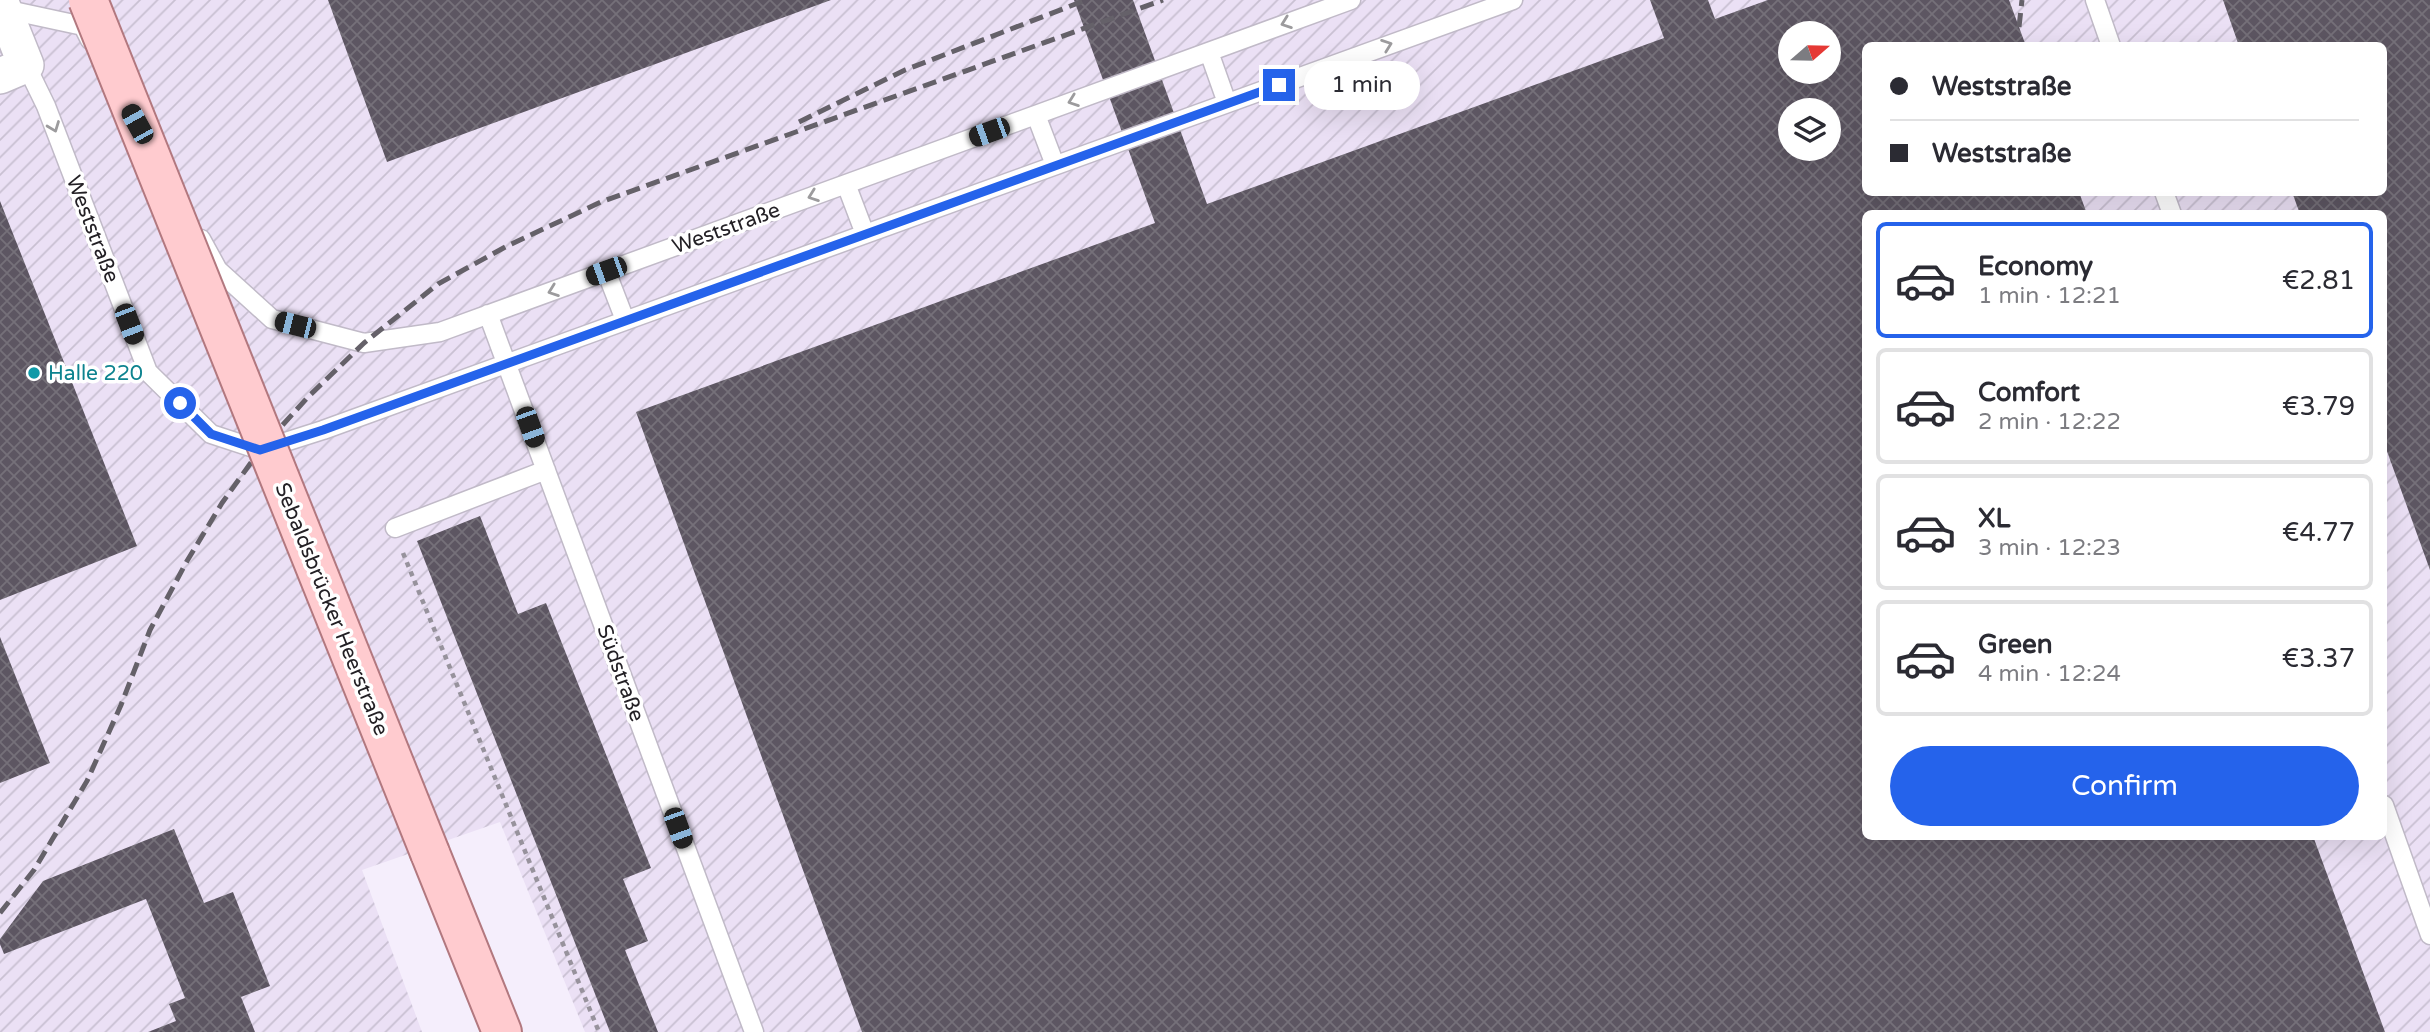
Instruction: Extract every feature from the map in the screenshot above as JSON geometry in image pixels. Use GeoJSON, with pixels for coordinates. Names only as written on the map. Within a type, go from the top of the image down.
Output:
{"type":"FeatureCollection","features":[{"type":"Feature","properties":{"kind":"main road","name":"Sebaldsbrücker Heerstraße"},"geometry":{"type":"LineString","coordinates":[[88,0],[502,1029]]}},
{"type":"Feature","properties":{"kind":"street"},"geometry":{"type":"LineString","coordinates":[[2,7],[13,71]]}},
{"type":"Feature","properties":{"kind":"lane","name":"Weststraße"},"geometry":{"type":"LineString","coordinates":[[2,7],[83,26],[218,270],[272,319],[364,343],[440,332],[1351,0]]}},
{"type":"Feature","properties":{"kind":"lane","name":"Weststraße"},"geometry":{"type":"LineString","coordinates":[[13,71],[46,106],[148,372],[211,434],[260,450],[323,430],[1513,0]]}},
{"type":"Feature","properties":{"kind":"lane"},"geometry":{"type":"LineString","coordinates":[[2095,0],[2111,42]]}},
{"type":"Feature","properties":{"kind":"lane"},"geometry":{"type":"LineString","coordinates":[[1209,52],[1227,103]]}},
{"type":"Feature","properties":{"kind":"lane"},"geometry":{"type":"LineString","coordinates":[[1036,115],[1055,165]]}},
{"type":"Feature","properties":{"kind":"lane"},"geometry":{"type":"LineString","coordinates":[[846,184],[865,234]]}},
{"type":"Feature","properties":{"kind":"lane"},"geometry":{"type":"LineString","coordinates":[[606,271],[625,320]]}},
{"type":"Feature","properties":{"kind":"lane","name":"Südstraße"},"geometry":{"type":"LineString","coordinates":[[488,314],[754,1032]]}},
{"type":"Feature","properties":{"kind":"lane"},"geometry":{"type":"LineString","coordinates":[[396,528],[546,470]]}},
{"type":"Feature","properties":{"kind":"lane"},"geometry":{"type":"LineString","coordinates":[[2387,813],[2430,935]]}},
{"type":"Feature","properties":{"kind":"path"},"geometry":{"type":"LineString","coordinates":[[396,528],[413,576],[599,1032]]}},
{"type":"Feature","properties":{"kind":"shaded area"},"geometry":{"type":"Polygon","coordinates":[[[0,0],[2430,0],[2430,1032],[585,1032],[500,822],[362,870],[422,1032],[0,1032],[0,0]]]}},
{"type":"Feature","properties":{"kind":"building"},"geometry":{"type":"Polygon","coordinates":[[[328,0],[831,0],[387,162],[328,0]]]}},
{"type":"Feature","properties":{"kind":"building"},"geometry":{"type":"Polygon","coordinates":[[[1074,0],[1133,0],[1207,204],[1664,38],[1650,0],[1708,0],[1715,19],[1768,0],[2009,0],[2025,42],[1862,42],[1862,196],[2080,196],[2086,210],[1862,210],[1862,840],[2314,840],[2385,1032],[862,1032],[636,412],[1155,223],[1074,0]]]}},
{"type":"Feature","properties":{"kind":"building"},"geometry":{"type":"Polygon","coordinates":[[[2223,0],[2430,0],[2430,570],[2387,451],[2387,210],[2299,210],[2293,196],[2387,196],[2387,42],[2238,42],[2223,0]]]}},
{"type":"Feature","properties":{"kind":"building","name":"Halle 220"},"geometry":{"type":"Polygon","coordinates":[[[0,201],[137,546],[0,600],[0,201]]]}},
{"type":"Feature","properties":{"kind":"building"},"geometry":{"type":"Polygon","coordinates":[[[480,516],[518,614],[546,603],[651,868],[623,879],[648,941],[625,950],[658,1032],[610,1032],[417,541],[480,516]]]}},
{"type":"Feature","properties":{"kind":"building"},"geometry":{"type":"Polygon","coordinates":[[[0,637],[50,763],[0,783],[0,637]]]}},
{"type":"Feature","properties":{"kind":"building"},"geometry":{"type":"Polygon","coordinates":[[[174,829],[204,903],[233,892],[270,986],[241,997],[255,1032],[148,1032],[176,1021],[169,1004],[185,998],[146,899],[4,954],[0,944],[0,939],[43,881],[174,829]]]}},
{"type":"Feature","properties":{"kind":"railway"},"geometry":{"type":"LineString","coordinates":[[799,122],[905,70],[1086,0]]}},
{"type":"Feature","properties":{"kind":"railway"},"geometry":{"type":"LineString","coordinates":[[0,913],[34,870],[87,781],[121,705],[150,630],[222,503],[260,450],[308,397],[364,343],[438,284],[507,246],[601,202],[1163,0]]}},
{"type":"Feature","properties":{"kind":"railway"},"geometry":{"type":"LineString","coordinates":[[2019,27],[2022,0]]}},
{"type":"Feature","properties":{"kind":"place","name":"Halle 220"},"geometry":{"type":"Point","coordinates":[34,373]}},
{"type":"Feature","properties":{"kind":"route"},"geometry":{"type":"LineString","coordinates":[[180,403],[211,434],[260,450],[323,430],[1279,85]]}}]}
